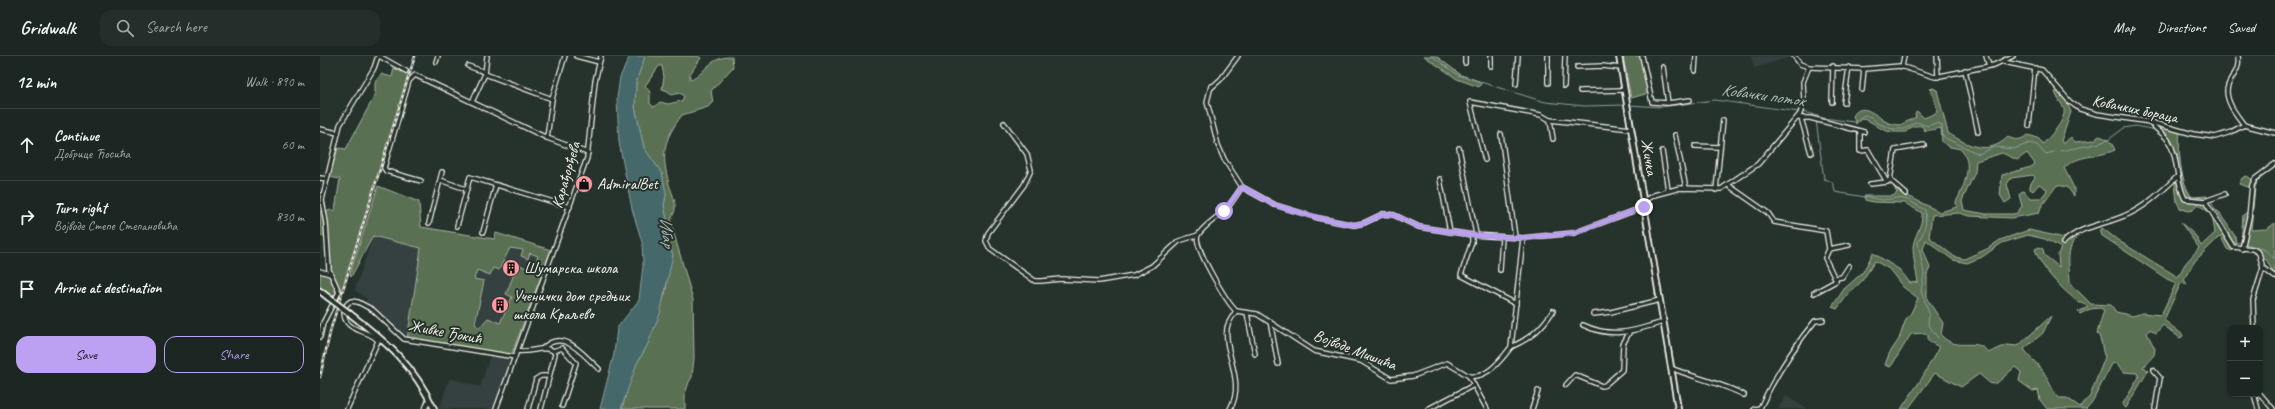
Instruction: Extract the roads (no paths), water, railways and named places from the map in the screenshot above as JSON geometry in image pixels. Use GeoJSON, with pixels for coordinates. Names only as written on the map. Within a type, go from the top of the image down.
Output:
{"type":"FeatureCollection","features":[{"type":"Feature","properties":{"kind":"main road","name":"Жичка"},"geometry":{"type":"LineString","coordinates":[[1619,56],[1678,409]]}},
{"type":"Feature","properties":{"kind":"main road"},"geometry":{"type":"LineString","coordinates":[[320,290],[398,353],[413,372],[434,409]]}},
{"type":"Feature","properties":{"kind":"street"},"geometry":{"type":"LineString","coordinates":[[320,337],[322,321],[336,300],[338,289],[330,274],[326,223],[322,200],[338,133],[347,112],[374,68],[378,56],[406,71]]}},
{"type":"Feature","properties":{"kind":"street"},"geometry":{"type":"LineString","coordinates":[[436,62],[438,56]]}},
{"type":"Feature","properties":{"kind":"street"},"geometry":{"type":"LineString","coordinates":[[472,102],[485,73],[487,56]]}},
{"type":"Feature","properties":{"kind":"street"},"geometry":{"type":"LineString","coordinates":[[547,138],[552,99],[565,56]]}},
{"type":"Feature","properties":{"kind":"street"},"geometry":{"type":"LineString","coordinates":[[576,56],[599,62]]}},
{"type":"Feature","properties":{"kind":"street","name":"Карађорђева"},"geometry":{"type":"LineString","coordinates":[[496,409],[570,207],[588,153],[594,81],[601,56]]}},
{"type":"Feature","properties":{"kind":"street"},"geometry":{"type":"LineString","coordinates":[[1238,56],[1221,79],[1210,88],[1207,102],[1218,145],[1224,159],[1242,187],[1275,205],[1318,218],[1354,225],[1364,223],[1383,214],[1394,215],[1419,227],[1474,235],[1523,238],[1574,233],[1644,207]]}},
{"type":"Feature","properties":{"kind":"street"},"geometry":{"type":"LineString","coordinates":[[1465,56],[1465,63]]}},
{"type":"Feature","properties":{"kind":"street"},"geometry":{"type":"LineString","coordinates":[[1491,56],[1491,66]]}},
{"type":"Feature","properties":{"kind":"street"},"geometry":{"type":"LineString","coordinates":[[1516,84],[1518,56]]}},
{"type":"Feature","properties":{"kind":"street"},"geometry":{"type":"LineString","coordinates":[[1548,56],[1548,83]]}},
{"type":"Feature","properties":{"kind":"street"},"geometry":{"type":"LineString","coordinates":[[1564,86],[1565,56]]}},
{"type":"Feature","properties":{"kind":"street"},"geometry":{"type":"LineString","coordinates":[[1642,56],[1651,102],[1668,103],[1690,100]]}},
{"type":"Feature","properties":{"kind":"street"},"geometry":{"type":"LineString","coordinates":[[1695,71],[1696,56]]}},
{"type":"Feature","properties":{"kind":"street"},"geometry":{"type":"LineString","coordinates":[[1643,201],[1668,190],[1686,188],[1716,190],[1728,185],[1758,164],[1799,116],[1802,108],[1803,82],[1809,67],[1800,64],[1794,56]]}},
{"type":"Feature","properties":{"kind":"street"},"geometry":{"type":"LineString","coordinates":[[1902,67],[1904,56]]}},
{"type":"Feature","properties":{"kind":"street"},"geometry":{"type":"LineString","coordinates":[[1937,56],[1938,77]]}},
{"type":"Feature","properties":{"kind":"street"},"geometry":{"type":"LineString","coordinates":[[1986,56],[1989,66]]}},
{"type":"Feature","properties":{"kind":"street","name":"Ковачких бораца"},"geometry":{"type":"LineString","coordinates":[[1809,67],[1832,66],[1864,69],[1902,67],[1938,77],[2004,62],[2013,56]]}},
{"type":"Feature","properties":{"kind":"street"},"geometry":{"type":"LineString","coordinates":[[2238,56],[2239,65],[2227,90],[2229,102],[2244,125],[2275,133]]}},
{"type":"Feature","properties":{"kind":"street","name":"Ковачких бораца"},"geometry":{"type":"LineString","coordinates":[[2004,62],[2042,70],[2070,102],[2080,109],[2097,114],[2150,122],[2193,134],[2215,137],[2232,132],[2244,125]]}},
{"type":"Feature","properties":{"kind":"street"},"geometry":{"type":"LineString","coordinates":[[468,66],[552,99]]}},
{"type":"Feature","properties":{"kind":"street"},"geometry":{"type":"LineString","coordinates":[[1577,67],[1602,66],[1621,68]]}},
{"type":"Feature","properties":{"kind":"street"},"geometry":{"type":"LineString","coordinates":[[1832,66],[1832,102]]}},
{"type":"Feature","properties":{"kind":"street"},"geometry":{"type":"LineString","coordinates":[[1663,67],[1668,103]]}},
{"type":"Feature","properties":{"kind":"street"},"geometry":{"type":"LineString","coordinates":[[1844,103],[1849,67]]}},
{"type":"Feature","properties":{"kind":"street"},"geometry":{"type":"LineString","coordinates":[[2029,126],[2035,68]]}},
{"type":"Feature","properties":{"kind":"street"},"geometry":{"type":"LineString","coordinates":[[1862,90],[1864,69]]}},
{"type":"Feature","properties":{"kind":"street"},"geometry":{"type":"LineString","coordinates":[[1965,70],[1978,132]]}},
{"type":"Feature","properties":{"kind":"street"},"geometry":{"type":"LineString","coordinates":[[421,181],[386,171],[384,168],[409,81],[414,75],[547,138],[588,153]]}},
{"type":"Feature","properties":{"kind":"street"},"geometry":{"type":"LineString","coordinates":[[1580,91],[1625,90]]}},
{"type":"Feature","properties":{"kind":"street"},"geometry":{"type":"LineString","coordinates":[[1485,160],[1470,102],[1541,115],[1550,120],[1631,129]]}},
{"type":"Feature","properties":{"kind":"street"},"geometry":{"type":"LineString","coordinates":[[1799,116],[1862,132],[1860,151],[1868,150],[1889,181],[1906,194]]}},
{"type":"Feature","properties":{"kind":"street"},"geometry":{"type":"LineString","coordinates":[[1799,116],[1811,153]]}},
{"type":"Feature","properties":{"kind":"street"},"geometry":{"type":"LineString","coordinates":[[1550,120],[1552,139]]}},
{"type":"Feature","properties":{"kind":"street"},"geometry":{"type":"LineString","coordinates":[[1716,190],[1723,120]]}},
{"type":"Feature","properties":{"kind":"street"},"geometry":{"type":"LineString","coordinates":[[2150,122],[2168,140],[2179,175],[2180,191],[2184,199],[2205,201],[2225,194]]}},
{"type":"Feature","properties":{"kind":"street"},"geometry":{"type":"LineString","coordinates":[[1004,123],[1027,154],[1031,170],[1024,184],[988,233],[986,240],[990,249],[1035,281],[1061,279],[1099,281],[1134,275],[1152,266],[1179,241],[1198,235],[1228,207],[1242,187]]}},
{"type":"Feature","properties":{"kind":"street"},"geometry":{"type":"LineString","coordinates":[[320,129],[338,133]]}},
{"type":"Feature","properties":{"kind":"street"},"geometry":{"type":"LineString","coordinates":[[1501,134],[1515,237]]}},
{"type":"Feature","properties":{"kind":"street"},"geometry":{"type":"LineString","coordinates":[[1675,135],[1686,188]]}},
{"type":"Feature","properties":{"kind":"street"},"geometry":{"type":"LineString","coordinates":[[1889,181],[1895,150],[1924,145]]}},
{"type":"Feature","properties":{"kind":"street"},"geometry":{"type":"LineString","coordinates":[[1695,146],[1720,146]]}},
{"type":"Feature","properties":{"kind":"street"},"geometry":{"type":"LineString","coordinates":[[1459,148],[1474,235],[1461,275],[1516,304]]}},
{"type":"Feature","properties":{"kind":"street"},"geometry":{"type":"LineString","coordinates":[[1662,150],[1668,190]]}},
{"type":"Feature","properties":{"kind":"street"},"geometry":{"type":"LineString","coordinates":[[2242,249],[2249,217],[2252,185],[2255,179],[2275,164]]}},
{"type":"Feature","properties":{"kind":"street"},"geometry":{"type":"LineString","coordinates":[[429,223],[442,172]]}},
{"type":"Feature","properties":{"kind":"street"},"geometry":{"type":"LineString","coordinates":[[2063,243],[2072,234],[2125,216],[2161,192],[2179,175]]}},
{"type":"Feature","properties":{"kind":"street"},"geometry":{"type":"LineString","coordinates":[[457,226],[470,177],[570,207]]}},
{"type":"Feature","properties":{"kind":"street"},"geometry":{"type":"LineString","coordinates":[[320,178],[327,179]]}},
{"type":"Feature","properties":{"kind":"street"},"geometry":{"type":"LineString","coordinates":[[1440,179],[1450,232]]}},
{"type":"Feature","properties":{"kind":"street"},"geometry":{"type":"LineString","coordinates":[[440,180],[466,189]]}},
{"type":"Feature","properties":{"kind":"street"},"geometry":{"type":"LineString","coordinates":[[1870,184],[1889,181]]}},
{"type":"Feature","properties":{"kind":"street"},"geometry":{"type":"LineString","coordinates":[[483,232],[496,185]]}},
{"type":"Feature","properties":{"kind":"street"},"geometry":{"type":"LineString","coordinates":[[1728,185],[1768,213],[1774,222],[1826,231],[1829,249],[1825,258],[1836,281],[1814,293]]}},
{"type":"Feature","properties":{"kind":"street"},"geometry":{"type":"LineString","coordinates":[[2205,201],[2228,241],[2233,246],[2242,249],[2253,248],[2259,253],[2263,268],[2253,300],[2254,325]]}},
{"type":"Feature","properties":{"kind":"street"},"geometry":{"type":"LineString","coordinates":[[1198,235],[1197,246],[1236,311],[1227,328],[1235,378],[1235,395],[1230,409]]}},
{"type":"Feature","properties":{"kind":"street"},"geometry":{"type":"LineString","coordinates":[[1500,270],[1502,237]]}},
{"type":"Feature","properties":{"kind":"street"},"geometry":{"type":"LineString","coordinates":[[1511,347],[1523,238]]}},
{"type":"Feature","properties":{"kind":"street"},"geometry":{"type":"LineString","coordinates":[[1829,249],[1849,245]]}},
{"type":"Feature","properties":{"kind":"street"},"geometry":{"type":"LineString","coordinates":[[1834,278],[1842,277],[1849,266]]}},
{"type":"Feature","properties":{"kind":"street"},"geometry":{"type":"LineString","coordinates":[[2263,268],[2275,277]]}},
{"type":"Feature","properties":{"kind":"street"},"geometry":{"type":"LineString","coordinates":[[320,271],[330,274]]}},
{"type":"Feature","properties":{"kind":"street"},"geometry":{"type":"LineString","coordinates":[[1593,314],[1611,312],[1660,300]]}},
{"type":"Feature","properties":{"kind":"street","name":"Живке Ђокић"},"geometry":{"type":"LineString","coordinates":[[347,409],[378,341],[376,338],[356,330],[348,322],[344,311],[346,305],[351,301],[358,302],[373,310],[404,340],[515,357]]}},
{"type":"Feature","properties":{"kind":"street","name":"Војводе Мишића"},"geometry":{"type":"LineString","coordinates":[[1236,311],[1257,314],[1314,350],[1361,361],[1392,379],[1413,376],[1447,363],[1469,376]]}},
{"type":"Feature","properties":{"kind":"street"},"geometry":{"type":"LineString","coordinates":[[1487,409],[1469,376],[1481,375],[1491,369],[1502,360],[1511,347],[1534,335],[1542,328],[1553,311]]}},
{"type":"Feature","properties":{"kind":"street"},"geometry":{"type":"LineString","coordinates":[[1247,313],[1255,354]]}},
{"type":"Feature","properties":{"kind":"street"},"geometry":{"type":"LineString","coordinates":[[1754,409],[1760,408],[1774,379],[1807,331],[1816,320],[1824,320]]}},
{"type":"Feature","properties":{"kind":"street"},"geometry":{"type":"LineString","coordinates":[[1270,322],[1278,364]]}},
{"type":"Feature","properties":{"kind":"street"},"geometry":{"type":"LineString","coordinates":[[1582,325],[1594,331],[1629,333],[1663,322]]}},
{"type":"Feature","properties":{"kind":"street"},"geometry":{"type":"LineString","coordinates":[[1566,385],[1575,374],[1602,386],[1605,385],[1622,370],[1623,344],[1629,333]]}},
{"type":"Feature","properties":{"kind":"street"},"geometry":{"type":"LineString","coordinates":[[517,351],[528,353],[543,348],[555,340],[561,339],[571,344],[599,369]]}},
{"type":"Feature","properties":{"kind":"street"},"geometry":{"type":"LineString","coordinates":[[543,348],[553,351],[562,348],[576,363],[562,406]]}},
{"type":"Feature","properties":{"kind":"street"},"geometry":{"type":"LineString","coordinates":[[541,409],[555,354],[553,351]]}},
{"type":"Feature","properties":{"kind":"street"},"geometry":{"type":"LineString","coordinates":[[1671,368],[1693,377],[1731,388],[1744,395]]}},
{"type":"Feature","properties":{"kind":"street"},"geometry":{"type":"LineString","coordinates":[[2153,370],[2160,378],[2155,409]]}},
{"type":"Feature","properties":{"kind":"street"},"geometry":{"type":"LineString","coordinates":[[528,409],[536,379],[541,376],[549,376]]}},
{"type":"Feature","properties":{"kind":"street"},"geometry":{"type":"LineString","coordinates":[[1428,409],[1474,385]]}},
{"type":"Feature","properties":{"kind":"street"},"geometry":{"type":"LineString","coordinates":[[1532,409],[1538,391]]}},
{"type":"Feature","properties":{"kind":"street"},"geometry":{"type":"LineString","coordinates":[[2255,397],[2258,409]]}},
{"type":"Feature","properties":{"kind":"street"},"geometry":{"type":"LineString","coordinates":[[2263,397],[2273,409]]}},
{"type":"Feature","properties":{"kind":"street"},"geometry":{"type":"LineString","coordinates":[[425,409],[429,398]]}},
{"type":"Feature","properties":{"kind":"water","name":"Ибар"},"geometry":{"type":"Polygon","coordinates":[[[630,56],[645,56],[636,82],[635,107],[644,148],[662,173],[666,194],[664,206],[669,229],[668,242],[673,255],[660,314],[647,346],[637,363],[621,409],[600,409],[614,354],[617,328],[639,300],[643,266],[642,242],[632,209],[619,142],[617,98],[620,77],[630,56]]]}},
{"type":"Feature","properties":{"kind":"waterway","name":"Ковачки поток"},"geometry":{"type":"LineString","coordinates":[[1432,56],[1458,75],[1545,102],[1585,106],[1626,105]]}},
{"type":"Feature","properties":{"kind":"waterway","name":"Ковачки поток"},"geometry":{"type":"LineString","coordinates":[[1629,105],[1661,107],[1715,100],[1799,112]]}},
{"type":"Feature","properties":{"kind":"waterway","name":"Ковачки поток"},"geometry":{"type":"LineString","coordinates":[[1802,112],[1812,114],[1814,118]]}},
{"type":"Feature","properties":{"kind":"waterway"},"geometry":{"type":"LineString","coordinates":[[1812,114],[1823,118],[1854,122],[1864,115],[1871,117],[1877,123],[1892,129],[1905,129],[1916,122],[1928,126],[1936,123],[1942,125],[1943,136],[1947,139],[1979,154],[1994,147],[2014,149],[2030,143],[2037,145],[2045,154],[2054,152]]}},
{"type":"Feature","properties":{"kind":"waterway","name":"Ковачки поток"},"geometry":{"type":"LineString","coordinates":[[1816,120],[1824,179],[1832,183],[1835,192],[1883,200],[1898,198],[1908,200],[1925,210],[1925,227],[1918,242],[1924,274],[1921,291],[1929,313],[1928,324],[1938,338]]}},
{"type":"Feature","properties":{"kind":"waterway"},"geometry":{"type":"LineString","coordinates":[[2060,151],[2096,144],[2108,140],[2124,128],[2135,126],[2156,130]]}},
{"type":"Feature","properties":{"kind":"waterway"},"geometry":{"type":"LineString","coordinates":[[2161,131],[2164,131],[2175,149],[2180,162],[2185,188],[2191,198]]}},
{"type":"Feature","properties":{"kind":"waterway"},"geometry":{"type":"LineString","coordinates":[[2194,198],[2207,199]]}},
{"type":"Feature","properties":{"kind":"waterway"},"geometry":{"type":"LineString","coordinates":[[2210,200],[2233,242],[2240,243]]}},
{"type":"Feature","properties":{"kind":"waterway"},"geometry":{"type":"LineString","coordinates":[[2246,244],[2265,250],[2275,259]]}},
{"type":"Feature","properties":{"kind":"railway"},"geometry":{"type":"LineString","coordinates":[[320,377],[331,328],[415,56]]}},
{"type":"Feature","properties":{"kind":"place","name":"AdmiralBet"},"geometry":{"type":"Point","coordinates":[584,184]}},
{"type":"Feature","properties":{"kind":"place","name":"Шумарска школа"},"geometry":{"type":"Point","coordinates":[511,268]}},
{"type":"Feature","properties":{"kind":"place","name":"Ученички дом средњих школа Краљево"},"geometry":{"type":"Point","coordinates":[500,305]}}]}
